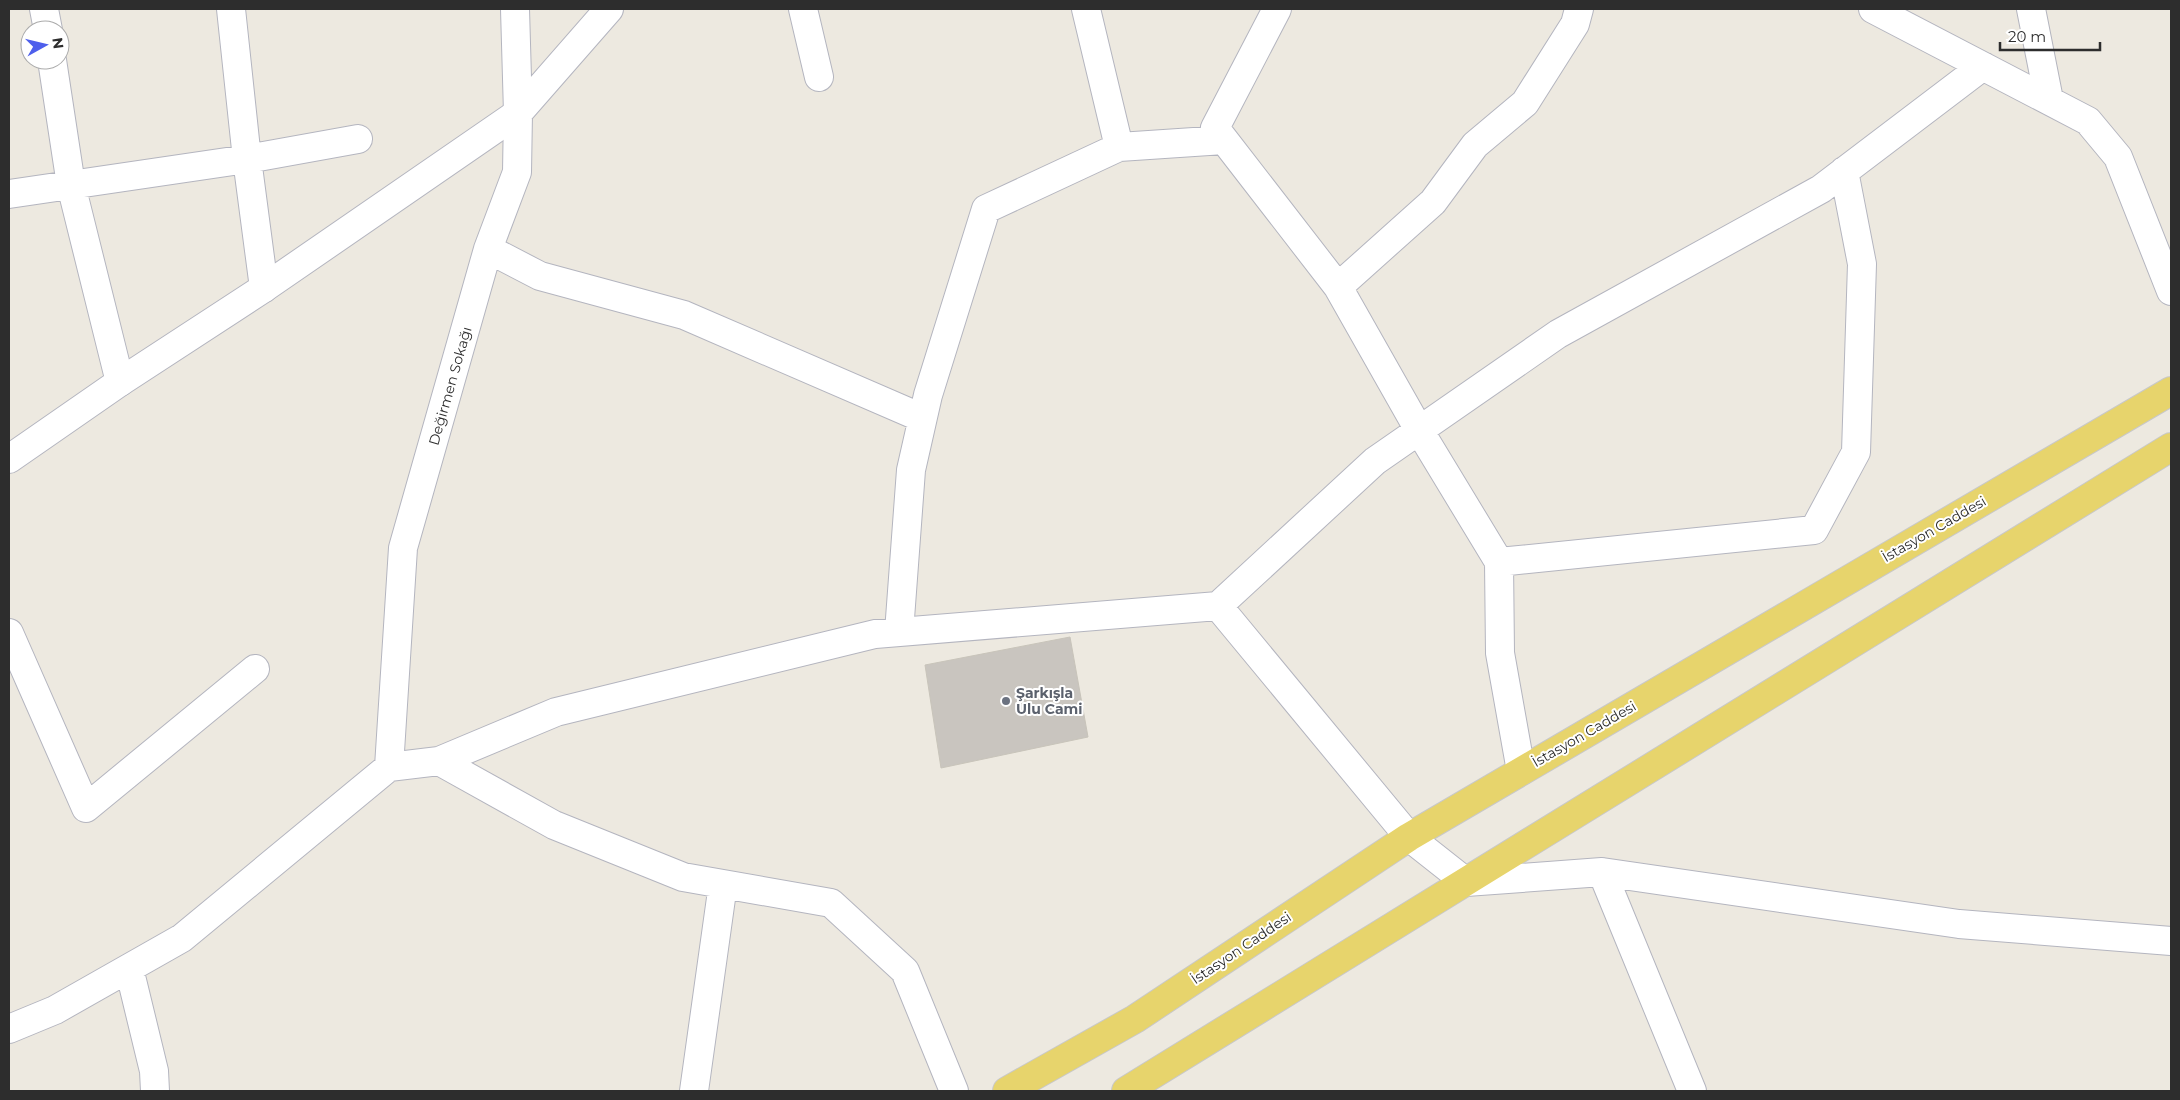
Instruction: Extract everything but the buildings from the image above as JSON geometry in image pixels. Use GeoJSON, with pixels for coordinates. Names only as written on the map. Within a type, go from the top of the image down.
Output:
{"type":"FeatureCollection","features":[{"type":"Feature","properties":{"kind":"main road","name":"İstasyon Caddesi"},"geometry":{"type":"LineString","coordinates":[[1007,1091],[1135,1019],[1409,837],[2171,391]]}},
{"type":"Feature","properties":{"kind":"main road"},"geometry":{"type":"LineString","coordinates":[[1126,1091],[2171,447]]}},
{"type":"Feature","properties":{"kind":"street"},"geometry":{"type":"LineString","coordinates":[[231,9],[247,159],[264,288]]}},
{"type":"Feature","properties":{"kind":"street","name":"Değirmen Sokağı"},"geometry":{"type":"LineString","coordinates":[[389,767],[403,548],[488,250],[517,172],[518,113],[515,9]]}},
{"type":"Feature","properties":{"kind":"street"},"geometry":{"type":"LineString","coordinates":[[9,460],[120,382],[264,288],[518,113],[609,9]]}},
{"type":"Feature","properties":{"kind":"street"},"geometry":{"type":"LineString","coordinates":[[802,9],[819,77]]}},
{"type":"Feature","properties":{"kind":"street"},"geometry":{"type":"LineString","coordinates":[[1086,9],[1119,147]]}},
{"type":"Feature","properties":{"kind":"street"},"geometry":{"type":"LineString","coordinates":[[1277,9],[1215,128],[1338,287],[1419,430],[1498,562],[1500,653],[1521,771]]}},
{"type":"Feature","properties":{"kind":"street"},"geometry":{"type":"LineString","coordinates":[[1338,287],[1433,202],[1475,145],[1525,103],[1575,24],[1579,9]]}},
{"type":"Feature","properties":{"kind":"street"},"geometry":{"type":"LineString","coordinates":[[1873,9],[2088,121],[2118,157],[2171,291]]}},
{"type":"Feature","properties":{"kind":"street"},"geometry":{"type":"LineString","coordinates":[[2031,9],[2049,100]]}},
{"type":"Feature","properties":{"kind":"street"},"geometry":{"type":"LineString","coordinates":[[9,1029],[55,1010],[182,938],[389,767],[439,761],[556,712],[875,634],[1218,606],[1375,460],[1558,334],[1821,189],[1983,66]]}},
{"type":"Feature","properties":{"kind":"street"},"geometry":{"type":"LineString","coordinates":[[54,70],[71,185],[120,382]]}},
{"type":"Feature","properties":{"kind":"street"},"geometry":{"type":"LineString","coordinates":[[9,194],[247,159],[358,140]]}},
{"type":"Feature","properties":{"kind":"street"},"geometry":{"type":"LineString","coordinates":[[899,632],[911,470],[928,396],[986,208],[1119,147],[1224,140]]}},
{"type":"Feature","properties":{"kind":"street"},"geometry":{"type":"LineString","coordinates":[[1498,562],[1814,530],[1856,452],[1862,264],[1844,171]]}},
{"type":"Feature","properties":{"kind":"street"},"geometry":{"type":"LineString","coordinates":[[488,250],[540,276],[684,315],[922,418]]}},
{"type":"Feature","properties":{"kind":"street"},"geometry":{"type":"LineString","coordinates":[[1218,606],[1409,837],[1466,882],[1602,872],[1959,924],[2171,941]]}},
{"type":"Feature","properties":{"kind":"street"},"geometry":{"type":"LineString","coordinates":[[9,633],[86,808],[255,669]]}},
{"type":"Feature","properties":{"kind":"street"},"geometry":{"type":"LineString","coordinates":[[439,761],[554,825],[684,877],[831,904],[904,971],[954,1091]]}},
{"type":"Feature","properties":{"kind":"street"},"geometry":{"type":"LineString","coordinates":[[1602,872],[1692,1091]]}},
{"type":"Feature","properties":{"kind":"street"},"geometry":{"type":"LineString","coordinates":[[694,1091],[723,884]]}},
{"type":"Feature","properties":{"kind":"street"},"geometry":{"type":"LineString","coordinates":[[129,968],[154,1071],[155,1091]]}},
{"type":"Feature","properties":{"kind":"place","name":"Şarkışla Ulu Cami"},"geometry":{"type":"Point","coordinates":[1006,701]}}]}
